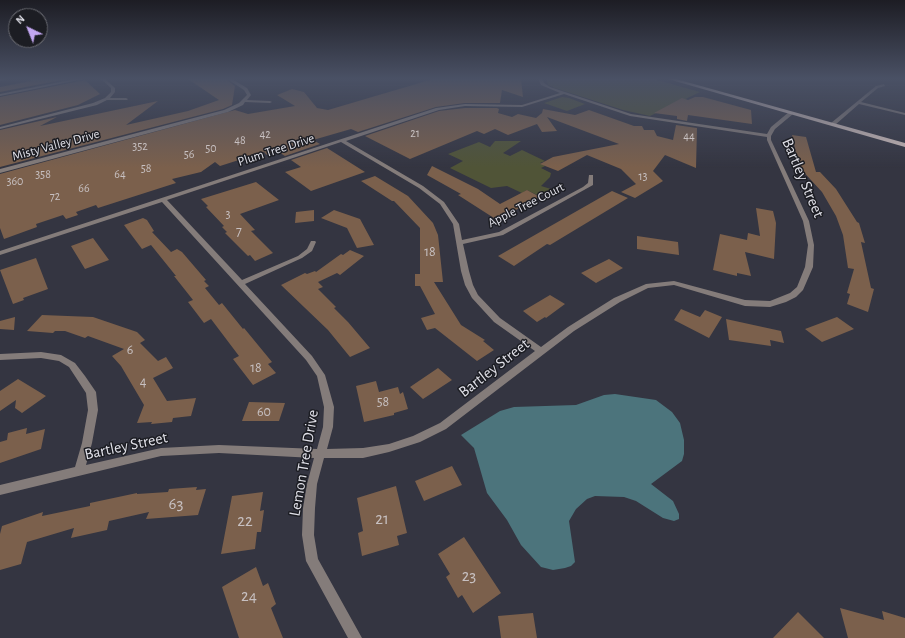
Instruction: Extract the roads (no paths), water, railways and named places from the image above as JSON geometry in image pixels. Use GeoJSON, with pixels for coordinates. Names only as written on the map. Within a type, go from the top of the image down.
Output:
{"type":"FeatureCollection","features":[{"type":"Feature","properties":{"kind":"main road"},"geometry":{"type":"LineString","coordinates":[[776,109],[905,145]]}},
{"type":"Feature","properties":{"kind":"street"},"geometry":{"type":"LineString","coordinates":[[0,128],[81,109]]}},
{"type":"Feature","properties":{"kind":"street","name":"Misty Valley Drive"},"geometry":{"type":"LineString","coordinates":[[0,171],[233,109]]}},
{"type":"Feature","properties":{"kind":"street","name":"Plum Tree Drive"},"geometry":{"type":"LineString","coordinates":[[0,253],[439,109]]}},
{"type":"Feature","properties":{"kind":"street"},"geometry":{"type":"LineString","coordinates":[[611,109],[630,115],[769,136]]}},
{"type":"Feature","properties":{"kind":"street"},"geometry":{"type":"LineString","coordinates":[[833,124],[852,109]]}},
{"type":"Feature","properties":{"kind":"street"},"geometry":{"type":"LineString","coordinates":[[883,109],[905,114]]}},
{"type":"Feature","properties":{"kind":"street","name":"Bartley Street"},"geometry":{"type":"LineString","coordinates":[[0,490],[161,452],[219,449],[322,454],[363,453],[389,448],[416,439],[444,426],[541,351],[603,308],[646,286],[674,283],[730,300],[762,304],[777,302],[793,295],[800,288],[809,267],[811,245],[809,231],[804,214],[776,158],[769,136],[773,128],[791,113]]}},
{"type":"Feature","properties":{"kind":"street"},"geometry":{"type":"LineString","coordinates":[[342,140],[433,195],[442,203],[456,224],[461,242],[465,271],[469,285],[475,296],[497,320],[541,351]]}},
{"type":"Feature","properties":{"kind":"street","name":"Apple Tree Court"},"geometry":{"type":"LineString","coordinates":[[461,242],[501,234],[585,188],[591,184],[591,176]]}},
{"type":"Feature","properties":{"kind":"street","name":"Lemon Tree Drive"},"geometry":{"type":"LineString","coordinates":[[163,199],[310,358],[322,375],[329,407],[328,427],[322,454],[312,484],[308,535],[312,561],[355,638]]}},
{"type":"Feature","properties":{"kind":"street"},"geometry":{"type":"LineString","coordinates":[[241,283],[300,256],[310,250],[313,242]]}},
{"type":"Feature","properties":{"kind":"street"},"geometry":{"type":"LineString","coordinates":[[0,356],[41,355],[61,358],[72,365],[82,378],[91,392],[93,410],[87,443],[79,472]]}}]}
